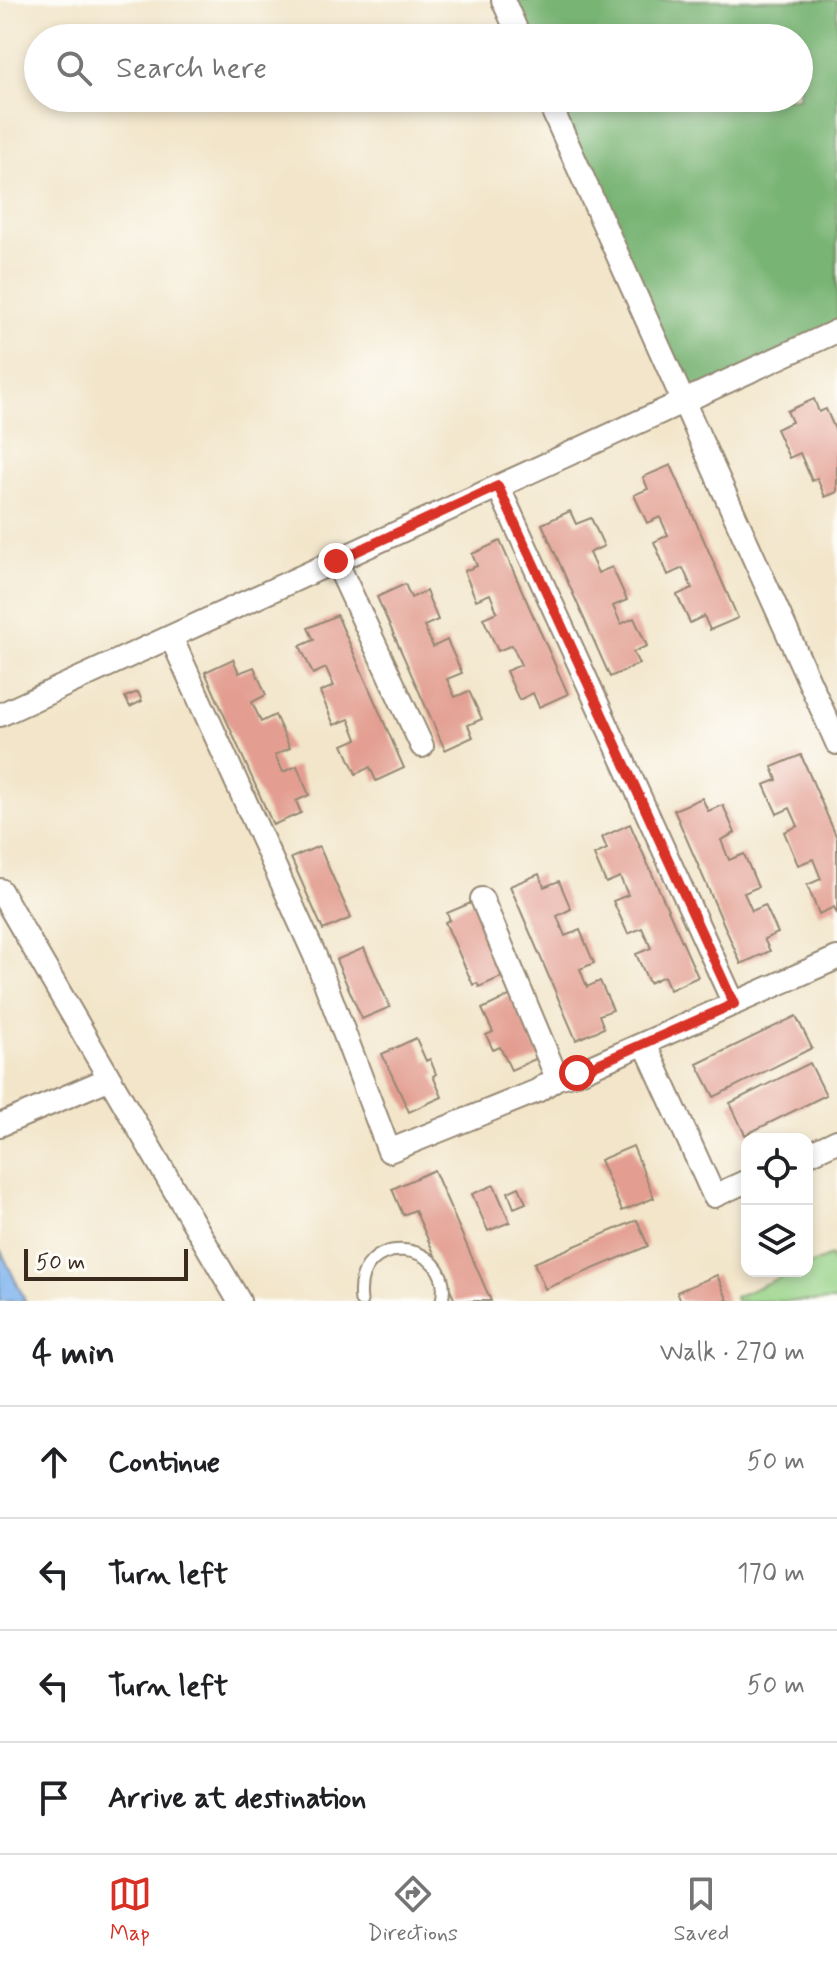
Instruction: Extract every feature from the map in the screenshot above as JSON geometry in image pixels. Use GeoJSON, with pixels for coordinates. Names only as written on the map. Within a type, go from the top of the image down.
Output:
{"type":"FeatureCollection","features":[{"type":"Feature","properties":{"kind":"street"},"geometry":{"type":"LineString","coordinates":[[503,0],[514,24]]}},
{"type":"Feature","properties":{"kind":"street"},"geometry":{"type":"LineString","coordinates":[[553,112],[837,743]]}},
{"type":"Feature","properties":{"kind":"street"},"geometry":{"type":"LineString","coordinates":[[0,715],[837,331]]}},
{"type":"Feature","properties":{"kind":"street"},"geometry":{"type":"LineString","coordinates":[[498,486],[734,1004]]}},
{"type":"Feature","properties":{"kind":"street"},"geometry":{"type":"LineString","coordinates":[[336,561],[422,746]]}},
{"type":"Feature","properties":{"kind":"street"},"geometry":{"type":"LineString","coordinates":[[171,637],[315,956],[389,1151],[537,1091],[557,1078],[577,1073],[645,1044],[837,958]]}},
{"type":"Feature","properties":{"kind":"street"},"geometry":{"type":"LineString","coordinates":[[0,890],[239,1301]]}},
{"type":"Feature","properties":{"kind":"street"},"geometry":{"type":"LineString","coordinates":[[482,899],[557,1078]]}},
{"type":"Feature","properties":{"kind":"street"},"geometry":{"type":"LineString","coordinates":[[645,1044],[714,1196],[741,1184]]}},
{"type":"Feature","properties":{"kind":"street"},"geometry":{"type":"LineString","coordinates":[[0,1125],[108,1079]]}},
{"type":"Feature","properties":{"kind":"street"},"geometry":{"type":"LineString","coordinates":[[813,1152],[837,1141]]}},
{"type":"Feature","properties":{"kind":"lane"},"geometry":{"type":"LineString","coordinates":[[361,1301],[359,1287],[368,1265],[377,1257],[399,1249],[411,1251],[432,1262],[442,1283],[442,1301]]}},
{"type":"Feature","properties":{"kind":"green space"},"geometry":{"type":"Polygon","coordinates":[[[513,0],[837,0],[837,331],[682,402],[560,112],[813,112],[813,24],[523,24],[513,0]]]}},
{"type":"Feature","properties":{"kind":"green space"},"geometry":{"type":"Polygon","coordinates":[[[830,1256],[837,1273],[837,1301],[736,1301],[735,1297],[781,1277],[813,1277],[813,1263],[830,1256]]]}},
{"type":"Feature","properties":{"kind":"water"},"geometry":{"type":"Polygon","coordinates":[[[0,1249],[24,1298],[25,1301],[0,1301],[0,1249]]]}},
{"type":"Feature","properties":{"kind":"building"},"geometry":{"type":"Polygon","coordinates":[[[814,399],[819,412],[826,409],[837,434],[837,492],[825,497],[817,478],[812,481],[800,453],[789,458],[776,429],[792,422],[787,411],[814,399]]]}},
{"type":"Feature","properties":{"kind":"building"},"geometry":{"type":"Polygon","coordinates":[[[671,465],[738,618],[710,630],[704,616],[690,623],[677,595],[692,588],[683,568],[668,575],[654,542],[668,535],[660,517],[647,523],[634,495],[648,489],[643,477],[671,465]]]}},
{"type":"Feature","properties":{"kind":"building"},"geometry":{"type":"Polygon","coordinates":[[[570,511],[576,524],[591,518],[604,546],[589,553],[598,573],[612,567],[627,600],[613,606],[621,624],[634,618],[647,646],[633,652],[639,664],[610,677],[542,524],[570,511]]]}},
{"type":"Feature","properties":{"kind":"building"},"geometry":{"type":"Polygon","coordinates":[[[500,541],[568,694],[539,707],[533,693],[519,700],[506,671],[521,665],[512,645],[498,651],[483,618],[497,612],[490,594],[476,600],[464,571],[477,566],[472,554],[500,541]]]}},
{"type":"Feature","properties":{"kind":"building"},"geometry":{"type":"Polygon","coordinates":[[[405,584],[411,598],[426,591],[438,620],[424,626],[433,647],[447,640],[462,673],[447,679],[455,697],[469,691],[482,719],[468,725],[473,737],[445,750],[377,597],[405,584]]]}},
{"type":"Feature","properties":{"kind":"building"},"geometry":{"type":"Polygon","coordinates":[[[337,615],[404,768],[376,781],[370,767],[356,774],[343,745],[357,739],[349,719],[334,725],[320,692],[334,686],[326,668],[313,674],[300,646],[314,640],[308,628],[337,615]]]}},
{"type":"Feature","properties":{"kind":"building"},"geometry":{"type":"Polygon","coordinates":[[[233,659],[239,673],[254,667],[266,695],[252,702],[261,722],[275,715],[290,748],[275,755],[283,772],[297,766],[309,795],[296,801],[301,813],[273,825],[205,672],[233,659]]]}},
{"type":"Feature","properties":{"kind":"building"},"geometry":{"type":"Polygon","coordinates":[[[138,692],[142,701],[130,707],[125,697],[138,692]]]}},
{"type":"Feature","properties":{"kind":"building"},"geometry":{"type":"Polygon","coordinates":[[[801,755],[837,838],[837,914],[834,907],[819,914],[807,885],[821,879],[813,859],[798,865],[784,832],[798,826],[790,808],[777,814],[764,785],[777,780],[772,767],[801,755]]]}},
{"type":"Feature","properties":{"kind":"building"},"geometry":{"type":"Polygon","coordinates":[[[702,798],[708,811],[723,805],[735,833],[721,840],[729,860],[744,854],[758,887],[744,893],[752,911],[765,905],[778,933],[764,939],[770,951],[741,964],[674,810],[702,798]]]}},
{"type":"Feature","properties":{"kind":"building"},"geometry":{"type":"Polygon","coordinates":[[[630,824],[698,977],[670,990],[664,976],[649,983],[636,954],[651,948],[642,928],[628,934],[613,901],[628,895],[620,877],[606,883],[594,855],[607,849],[602,837],[630,824]]]}},
{"type":"Feature","properties":{"kind":"building"},"geometry":{"type":"Polygon","coordinates":[[[319,846],[351,918],[323,930],[291,858],[319,846]]]}},
{"type":"Feature","properties":{"kind":"building"},"geometry":{"type":"Polygon","coordinates":[[[539,874],[544,887],[559,881],[571,909],[557,916],[565,936],[580,930],[594,963],[580,969],[587,987],[600,981],[613,1010],[599,1015],[604,1028],[576,1040],[510,886],[539,874]]]}},
{"type":"Feature","properties":{"kind":"building"},"geometry":{"type":"Polygon","coordinates":[[[473,902],[506,975],[479,987],[477,983],[473,985],[445,922],[450,920],[447,913],[473,902]]]}},
{"type":"Feature","properties":{"kind":"building"},"geometry":{"type":"Polygon","coordinates":[[[364,948],[390,1007],[362,1019],[336,960],[364,948]]]}},
{"type":"Feature","properties":{"kind":"building"},"geometry":{"type":"Polygon","coordinates":[[[511,995],[540,1057],[511,1070],[500,1047],[493,1050],[486,1035],[493,1032],[482,1009],[511,995]]]}},
{"type":"Feature","properties":{"kind":"building"},"geometry":{"type":"Polygon","coordinates":[[[796,1016],[812,1048],[714,1097],[697,1064],[796,1016]]]}},
{"type":"Feature","properties":{"kind":"building"},"geometry":{"type":"Polygon","coordinates":[[[416,1038],[426,1061],[430,1059],[442,1097],[409,1112],[382,1054],[416,1038]]]}},
{"type":"Feature","properties":{"kind":"building"},"geometry":{"type":"Polygon","coordinates":[[[810,1063],[826,1095],[749,1133],[744,1133],[730,1103],[810,1063]]]}},
{"type":"Feature","properties":{"kind":"building"},"geometry":{"type":"Polygon","coordinates":[[[633,1146],[654,1198],[622,1211],[600,1160],[633,1146]]]}},
{"type":"Feature","properties":{"kind":"building"},"geometry":{"type":"Polygon","coordinates":[[[434,1170],[491,1301],[455,1301],[415,1210],[403,1215],[392,1189],[434,1170]]]}},
{"type":"Feature","properties":{"kind":"building"},"geometry":{"type":"Polygon","coordinates":[[[494,1185],[510,1222],[488,1231],[472,1194],[494,1185]]]}},
{"type":"Feature","properties":{"kind":"building"},"geometry":{"type":"Polygon","coordinates":[[[519,1187],[526,1203],[514,1208],[508,1192],[519,1187]]]}},
{"type":"Feature","properties":{"kind":"building"},"geometry":{"type":"Polygon","coordinates":[[[637,1220],[648,1246],[545,1289],[534,1263],[637,1220]]]}},
{"type":"Feature","properties":{"kind":"building"},"geometry":{"type":"Polygon","coordinates":[[[717,1275],[728,1301],[681,1301],[677,1292],[717,1275]]]}},
{"type":"Feature","properties":{"kind":"route"},"geometry":{"type":"LineString","coordinates":[[336,561],[498,486],[734,1004],[577,1073]]}}]}
